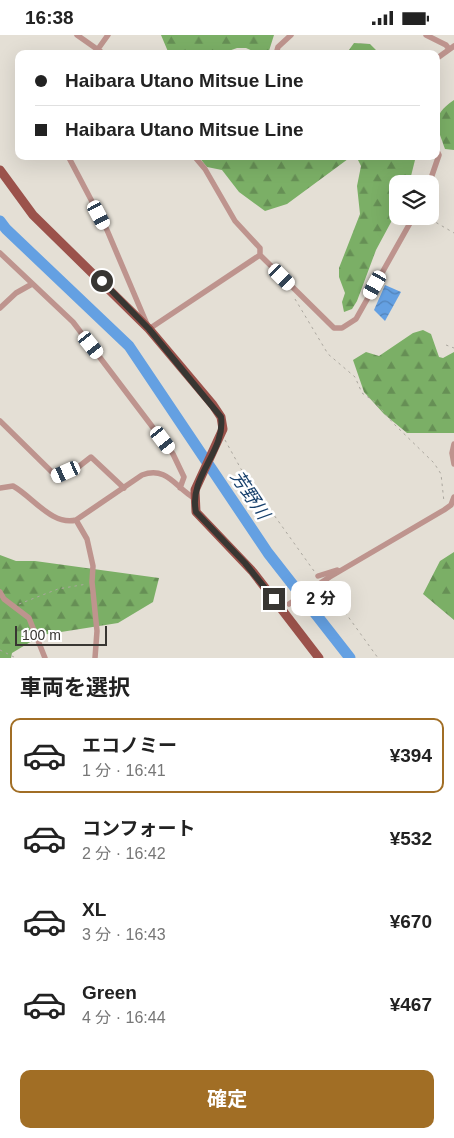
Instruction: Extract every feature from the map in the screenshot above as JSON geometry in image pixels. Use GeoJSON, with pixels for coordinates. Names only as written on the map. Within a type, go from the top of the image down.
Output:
{"type":"FeatureCollection","features":[{"type":"Feature","properties":{"kind":"main road"},"geometry":{"type":"LineString","coordinates":[[0,170],[33,215],[149,329],[221,417],[220,436],[194,494],[196,512],[286,607],[319,658]]}},
{"type":"Feature","properties":{"kind":"street"},"geometry":{"type":"LineString","coordinates":[[77,35],[99,50]]}},
{"type":"Feature","properties":{"kind":"street"},"geometry":{"type":"LineString","coordinates":[[96,48],[108,35]]}},
{"type":"Feature","properties":{"kind":"street"},"geometry":{"type":"LineString","coordinates":[[277,50],[291,35]]}},
{"type":"Feature","properties":{"kind":"street"},"geometry":{"type":"LineString","coordinates":[[426,35],[451,47],[440,56]]}},
{"type":"Feature","properties":{"kind":"street"},"geometry":{"type":"LineString","coordinates":[[70,160],[107,230],[149,329],[260,255]]}},
{"type":"Feature","properties":{"kind":"street"},"geometry":{"type":"LineString","coordinates":[[197,160],[205,169],[235,221],[260,248],[260,255],[334,328],[342,328],[356,319],[409,225]]}},
{"type":"Feature","properties":{"kind":"street"},"geometry":{"type":"LineString","coordinates":[[432,175],[437,160]]}},
{"type":"Feature","properties":{"kind":"street"},"geometry":{"type":"LineString","coordinates":[[0,253],[72,322],[173,454],[184,477],[180,488]]}},
{"type":"Feature","properties":{"kind":"street"},"geometry":{"type":"LineString","coordinates":[[0,308],[16,293],[32,284]]}},
{"type":"Feature","properties":{"kind":"street"},"geometry":{"type":"LineString","coordinates":[[0,421],[57,477],[77,468],[91,457],[124,488]]}},
{"type":"Feature","properties":{"kind":"street"},"geometry":{"type":"LineString","coordinates":[[454,444],[452,453],[454,464]]}},
{"type":"Feature","properties":{"kind":"street"},"geometry":{"type":"LineString","coordinates":[[0,488],[13,486],[66,523],[76,520],[151,472],[162,473],[172,479],[180,488],[194,494]]}},
{"type":"Feature","properties":{"kind":"street"},"geometry":{"type":"LineString","coordinates":[[286,607],[340,569],[444,510],[451,505],[454,497]]}},
{"type":"Feature","properties":{"kind":"street"},"geometry":{"type":"LineString","coordinates":[[76,520],[87,539],[93,566],[92,581],[97,631],[95,658]]}},
{"type":"Feature","properties":{"kind":"street"},"geometry":{"type":"LineString","coordinates":[[318,576],[340,569]]}},
{"type":"Feature","properties":{"kind":"street"},"geometry":{"type":"LineString","coordinates":[[0,592],[4,599],[29,618],[45,658]]}},
{"type":"Feature","properties":{"kind":"path"},"geometry":{"type":"LineString","coordinates":[[439,224],[454,233]]}},
{"type":"Feature","properties":{"kind":"path"},"geometry":{"type":"LineString","coordinates":[[292,294],[328,354],[354,377],[362,393],[375,402],[434,463],[441,474],[444,510]]}},
{"type":"Feature","properties":{"kind":"path"},"geometry":{"type":"LineString","coordinates":[[446,345],[454,348]]}},
{"type":"Feature","properties":{"kind":"path"},"geometry":{"type":"LineString","coordinates":[[220,436],[241,469],[378,658]]}},
{"type":"Feature","properties":{"kind":"path"},"geometry":{"type":"LineString","coordinates":[[14,606],[52,591],[92,581]]}},
{"type":"Feature","properties":{"kind":"path"},"geometry":{"type":"LineString","coordinates":[[0,650],[16,658]]}},
{"type":"Feature","properties":{"kind":"green space"},"geometry":{"type":"Polygon","coordinates":[[[161,35],[274,35],[269,50],[237,48],[231,50],[167,50],[161,35]]]}},
{"type":"Feature","properties":{"kind":"green space"},"geometry":{"type":"Polygon","coordinates":[[[354,43],[370,44],[376,50],[349,50],[354,43]]]}},
{"type":"Feature","properties":{"kind":"green space"},"geometry":{"type":"Polygon","coordinates":[[[454,100],[454,150],[445,149],[440,134],[440,113],[454,100]]]}},
{"type":"Feature","properties":{"kind":"green space"},"geometry":{"type":"Polygon","coordinates":[[[201,160],[347,160],[287,204],[265,211],[239,192],[222,170],[207,167],[201,160]]]}},
{"type":"Feature","properties":{"kind":"green space"},"geometry":{"type":"Polygon","coordinates":[[[358,160],[415,160],[411,175],[389,175],[389,225],[376,250],[357,301],[352,309],[344,312],[342,302],[345,293],[339,277],[339,268],[360,214],[357,186],[361,166],[358,160]]]}},
{"type":"Feature","properties":{"kind":"green space"},"geometry":{"type":"Polygon","coordinates":[[[423,330],[431,334],[439,357],[443,358],[454,352],[454,433],[407,433],[384,414],[364,392],[353,360],[366,352],[379,356],[413,333],[423,330]]]}},
{"type":"Feature","properties":{"kind":"green space"},"geometry":{"type":"Polygon","coordinates":[[[454,552],[454,620],[423,594],[440,561],[454,552]]]}},
{"type":"Feature","properties":{"kind":"green space"},"geometry":{"type":"Polygon","coordinates":[[[0,555],[16,561],[35,561],[159,578],[153,602],[118,623],[42,635],[12,653],[11,658],[0,658],[0,555]]]}},
{"type":"Feature","properties":{"kind":"water"},"geometry":{"type":"Polygon","coordinates":[[[385,285],[401,292],[385,321],[374,310],[385,285]]]}},
{"type":"Feature","properties":{"kind":"waterway","name":"芳野川"},"geometry":{"type":"LineString","coordinates":[[0,221],[6,229],[129,346],[268,553],[350,658]]}},
{"type":"Feature","properties":{"kind":"route"},"geometry":{"type":"LineString","coordinates":[[102,281],[149,329],[221,417],[223,429],[195,490],[194,502],[196,512],[204,523],[237,554],[274,599]]}}]}
